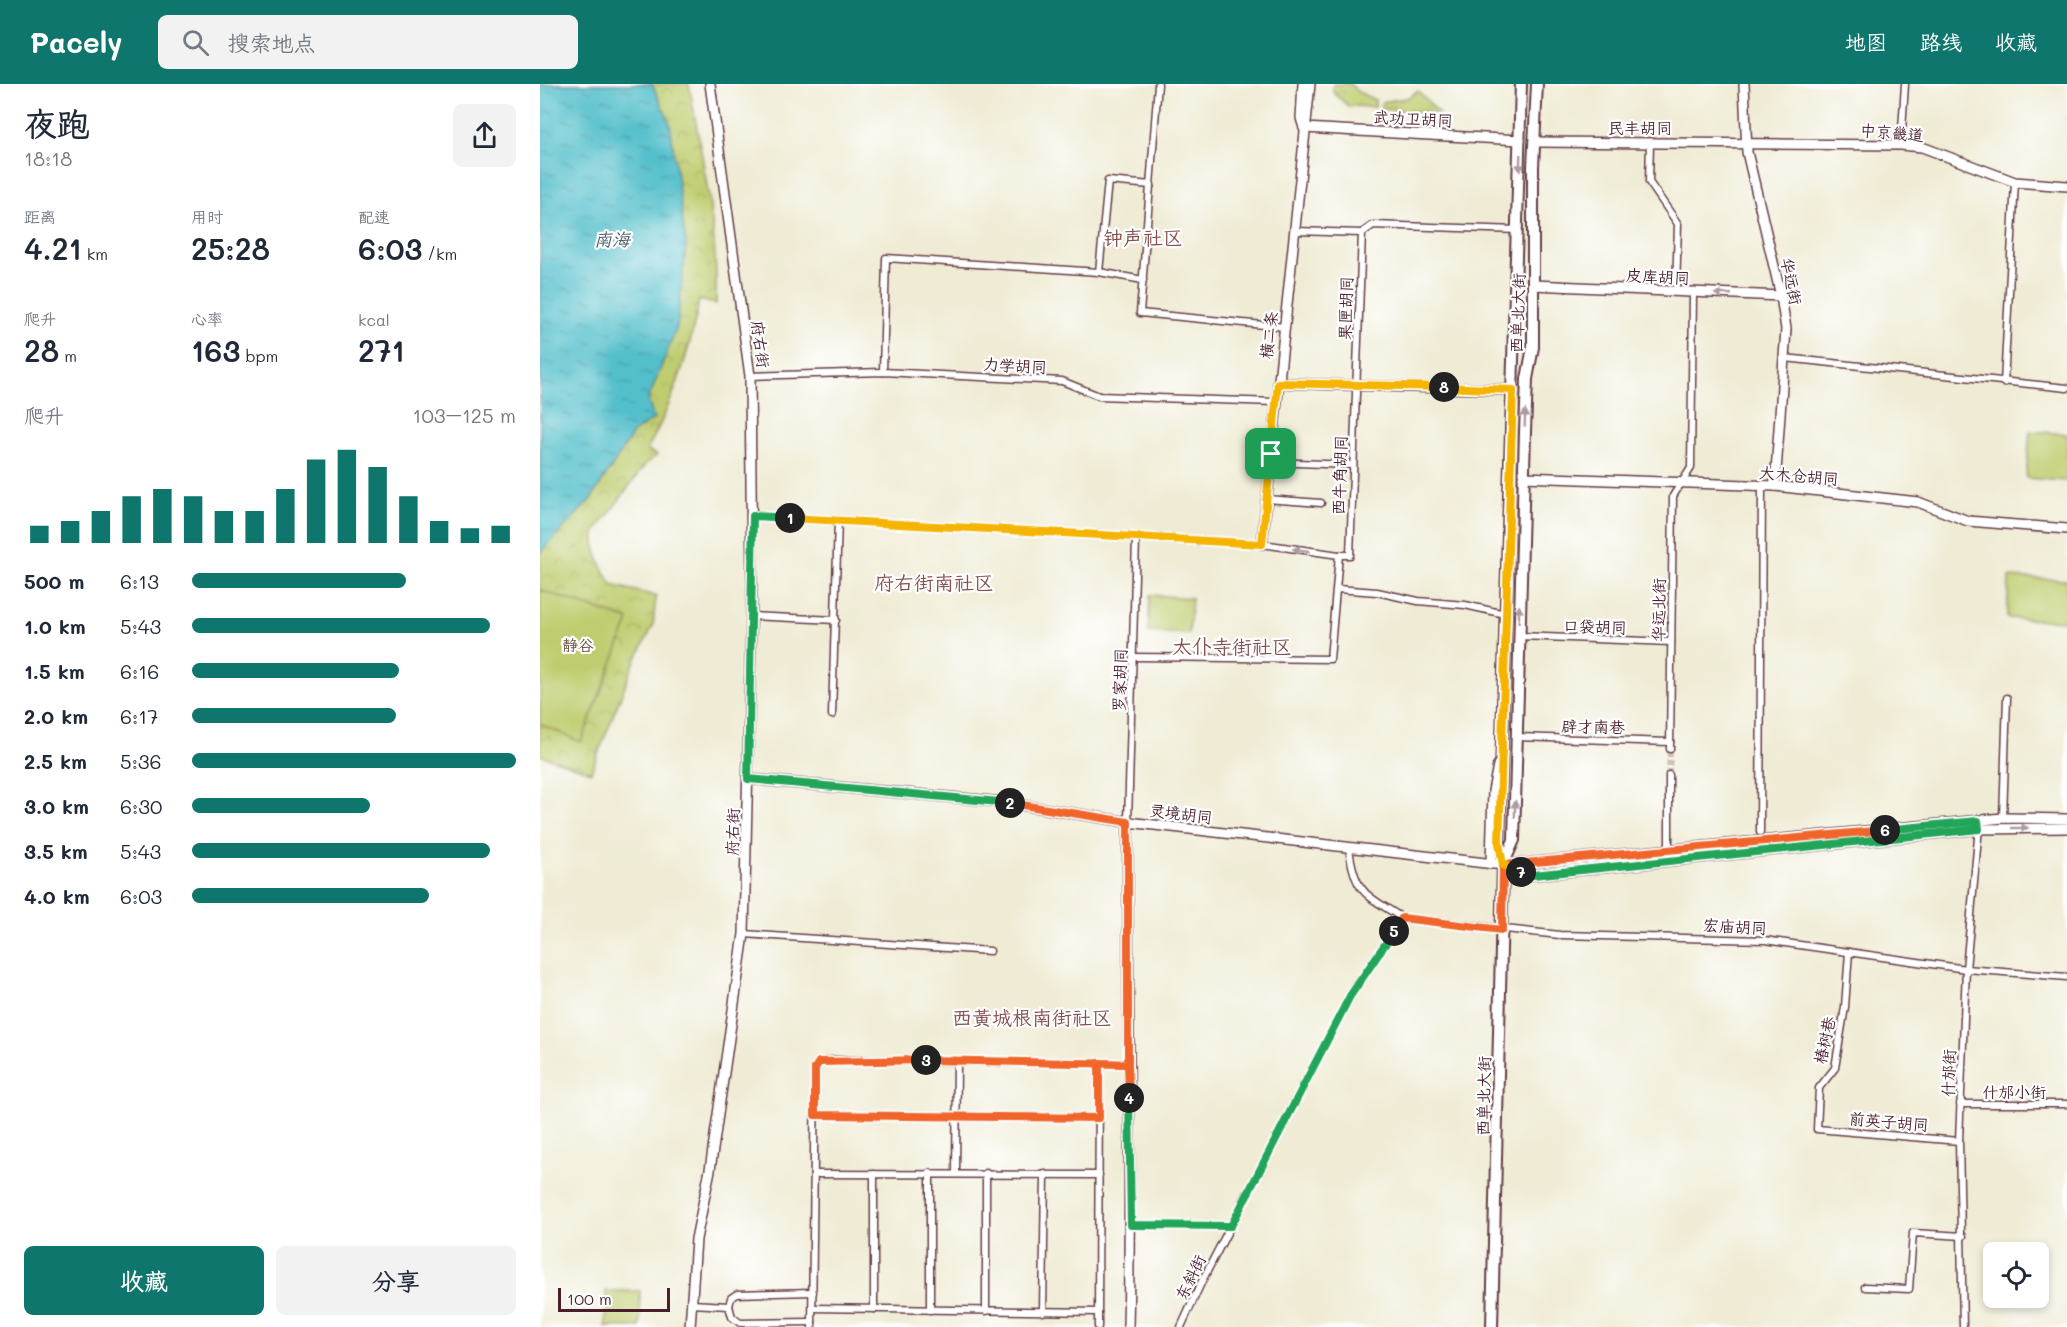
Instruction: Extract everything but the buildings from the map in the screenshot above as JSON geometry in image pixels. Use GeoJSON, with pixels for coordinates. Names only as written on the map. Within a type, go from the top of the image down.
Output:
{"type":"FeatureCollection","features":[{"type":"Feature","properties":{"kind":"main road","name":"府右街"},"geometry":{"type":"LineString","coordinates":[[690,1327],[696,1239],[710,1170],[744,934],[753,516],[750,376],[710,84]]}},
{"type":"Feature","properties":{"kind":"main road","name":"横二条"},"geometry":{"type":"LineString","coordinates":[[1303,84],[1301,118],[1304,128]]}},
{"type":"Feature","properties":{"kind":"main road","name":"横二条"},"geometry":{"type":"LineString","coordinates":[[1262,544],[1275,402],[1285,327],[1304,128],[1308,119],[1310,84]]}},
{"type":"Feature","properties":{"kind":"main road","name":"西单北大街"},"geometry":{"type":"LineString","coordinates":[[1492,1327],[1503,865],[1499,843],[1521,84]]}},
{"type":"Feature","properties":{"kind":"main road","name":"西单北大街"},"geometry":{"type":"LineString","coordinates":[[1503,865],[1514,840],[1523,477],[1527,379],[1533,346],[1537,84]]}},
{"type":"Feature","properties":{"kind":"main road","name":"华远街"},"geometry":{"type":"LineString","coordinates":[[1744,84],[1745,141],[1781,296],[1786,329],[1775,486]]}},
{"type":"Feature","properties":{"kind":"main road","name":"武功卫胡同"},"geometry":{"type":"LineString","coordinates":[[1304,128],[1520,140]]}},
{"type":"Feature","properties":{"kind":"main road","name":"民丰胡同"},"geometry":{"type":"LineString","coordinates":[[1535,142],[1745,141]]}},
{"type":"Feature","properties":{"kind":"main road","name":"中京畿道"},"geometry":{"type":"LineString","coordinates":[[1745,141],[1922,147],[2015,182],[2067,186]]}},
{"type":"Feature","properties":{"kind":"main road","name":"皮库胡同"},"geometry":{"type":"LineString","coordinates":[[1533,285],[1781,296]]}},
{"type":"Feature","properties":{"kind":"main road"},"geometry":{"type":"LineString","coordinates":[[1278,383],[1513,390]]}},
{"type":"Feature","properties":{"kind":"main road","name":"大木仓胡同"},"geometry":{"type":"LineString","coordinates":[[1523,477],[1775,486],[1918,502],[1968,521],[2067,529]]}},
{"type":"Feature","properties":{"kind":"main road"},"geometry":{"type":"LineString","coordinates":[[1491,864],[1493,791],[1502,748]]}},
{"type":"Feature","properties":{"kind":"main road","name":"灵境胡同"},"geometry":{"type":"LineString","coordinates":[[748,779],[1003,802],[1128,822],[1503,865]]}},
{"type":"Feature","properties":{"kind":"main road"},"geometry":{"type":"LineString","coordinates":[[1503,865],[1533,875],[1979,825],[2003,818],[2067,819]]}},
{"type":"Feature","properties":{"kind":"main road"},"geometry":{"type":"LineString","coordinates":[[1128,822],[1128,1064],[1131,1225],[1128,1327]]}},
{"type":"Feature","properties":{"kind":"main road"},"geometry":{"type":"LineString","coordinates":[[1503,865],[1979,825],[2067,828]]}},
{"type":"Feature","properties":{"kind":"street"},"geometry":{"type":"LineString","coordinates":[[1158,84],[1140,313],[1285,327]]}},
{"type":"Feature","properties":{"kind":"street"},"geometry":{"type":"LineString","coordinates":[[1901,145],[1905,84]]}},
{"type":"Feature","properties":{"kind":"street"},"geometry":{"type":"LineString","coordinates":[[1650,142],[1649,182],[1678,224],[1676,292]]}},
{"type":"Feature","properties":{"kind":"street"},"geometry":{"type":"LineString","coordinates":[[1099,272],[1107,182],[1151,184]]}},
{"type":"Feature","properties":{"kind":"street"},"geometry":{"type":"LineString","coordinates":[[2004,383],[2015,182]]}},
{"type":"Feature","properties":{"kind":"street"},"geometry":{"type":"LineString","coordinates":[[1295,231],[1362,233],[1373,225],[1518,230]]}},
{"type":"Feature","properties":{"kind":"street","name":"果匣胡同"},"geometry":{"type":"LineString","coordinates":[[1355,384],[1362,233]]}},
{"type":"Feature","properties":{"kind":"street"},"geometry":{"type":"LineString","coordinates":[[883,372],[886,258],[1099,272],[1143,280]]}},
{"type":"Feature","properties":{"kind":"street","name":"华远北街"},"geometry":{"type":"LineString","coordinates":[[1670,745],[1673,496],[1691,468],[1694,293]]}},
{"type":"Feature","properties":{"kind":"street"},"geometry":{"type":"LineString","coordinates":[[1785,358],[2067,388]]}},
{"type":"Feature","properties":{"kind":"street","name":"力学胡同"},"geometry":{"type":"LineString","coordinates":[[750,376],[883,372],[1062,381],[1099,396],[1275,402]]}},
{"type":"Feature","properties":{"kind":"street","name":"西牛角胡同"},"geometry":{"type":"LineString","coordinates":[[1339,555],[1350,555],[1355,384]]}},
{"type":"Feature","properties":{"kind":"street"},"geometry":{"type":"LineString","coordinates":[[1270,462],[1351,465]]}},
{"type":"Feature","properties":{"kind":"street"},"geometry":{"type":"LineString","coordinates":[[1760,832],[1762,487]]}},
{"type":"Feature","properties":{"kind":"street"},"geometry":{"type":"LineString","coordinates":[[1266,499],[1321,502]]}},
{"type":"Feature","properties":{"kind":"street"},"geometry":{"type":"LineString","coordinates":[[753,516],[1136,539],[1262,544],[1339,555],[1330,658],[1134,657]]}},
{"type":"Feature","properties":{"kind":"street"},"geometry":{"type":"LineString","coordinates":[[832,715],[838,520]]}},
{"type":"Feature","properties":{"kind":"street","name":"罗家胡同"},"geometry":{"type":"LineString","coordinates":[[1128,822],[1136,539]]}},
{"type":"Feature","properties":{"kind":"street"},"geometry":{"type":"LineString","coordinates":[[1337,589],[1377,592],[1419,602],[1465,605],[1505,614]]}},
{"type":"Feature","properties":{"kind":"street"},"geometry":{"type":"LineString","coordinates":[[751,615],[836,620]]}},
{"type":"Feature","properties":{"kind":"street","name":"口袋胡同"},"geometry":{"type":"LineString","coordinates":[[1518,636],[1671,642]]}},
{"type":"Feature","properties":{"kind":"street"},"geometry":{"type":"LineString","coordinates":[[2003,818],[2007,698]]}},
{"type":"Feature","properties":{"kind":"street","name":"辟才南巷"},"geometry":{"type":"LineString","coordinates":[[1516,737],[1670,745]]}},
{"type":"Feature","properties":{"kind":"street"},"geometry":{"type":"LineString","coordinates":[[1669,775],[1669,851]]}},
{"type":"Feature","properties":{"kind":"street","name":"什邡街"},"geometry":{"type":"LineString","coordinates":[[1963,1327],[1960,1104],[1966,969],[1979,825]]}},
{"type":"Feature","properties":{"kind":"street"},"geometry":{"type":"LineString","coordinates":[[1349,848],[1353,876],[1365,893],[1402,918],[1502,930]]}},
{"type":"Feature","properties":{"kind":"street","name":"东斜街"},"geometry":{"type":"LineString","coordinates":[[1180,1327],[1350,996],[1402,918]]}},
{"type":"Feature","properties":{"kind":"street","name":"宏庙胡同"},"geometry":{"type":"LineString","coordinates":[[1502,930],[1560,935],[1765,940],[1966,969],[2067,976]]}},
{"type":"Feature","properties":{"kind":"street"},"geometry":{"type":"LineString","coordinates":[[744,934],[990,951]]}},
{"type":"Feature","properties":{"kind":"street","name":"椿树巷"},"geometry":{"type":"LineString","coordinates":[[1817,1129],[1819,1088],[1835,1068],[1845,1007],[1849,952]]}},
{"type":"Feature","properties":{"kind":"street"},"geometry":{"type":"LineString","coordinates":[[813,1292],[737,1294],[731,1298],[729,1306],[732,1317],[740,1323],[812,1324],[813,1308],[815,1068],[819,1062],[957,1061],[1128,1064]]}},
{"type":"Feature","properties":{"kind":"street"},"geometry":{"type":"LineString","coordinates":[[956,1173],[957,1061]]}},
{"type":"Feature","properties":{"kind":"street"},"geometry":{"type":"LineString","coordinates":[[1098,1327],[1099,1063]]}},
{"type":"Feature","properties":{"kind":"street","name":"什邡小街"},"geometry":{"type":"LineString","coordinates":[[1960,1104],[2067,1104]]}},
{"type":"Feature","properties":{"kind":"street"},"geometry":{"type":"LineString","coordinates":[[815,1115],[1099,1118]]}},
{"type":"Feature","properties":{"kind":"street","name":"前英子胡同"},"geometry":{"type":"LineString","coordinates":[[1817,1129],[1959,1141]]}},
{"type":"Feature","properties":{"kind":"street"},"geometry":{"type":"LineString","coordinates":[[930,1173],[930,1310]]}},
{"type":"Feature","properties":{"kind":"street"},"geometry":{"type":"LineString","coordinates":[[986,1173],[986,1311]]}},
{"type":"Feature","properties":{"kind":"street"},"geometry":{"type":"LineString","coordinates":[[814,1174],[1099,1174]]}},
{"type":"Feature","properties":{"kind":"street"},"geometry":{"type":"LineString","coordinates":[[874,1174],[874,1309]]}},
{"type":"Feature","properties":{"kind":"street"},"geometry":{"type":"LineString","coordinates":[[1043,1312],[1045,1174]]}},
{"type":"Feature","properties":{"kind":"street"},"geometry":{"type":"LineString","coordinates":[[1131,1225],[1231,1226]]}},
{"type":"Feature","properties":{"kind":"street"},"geometry":{"type":"LineString","coordinates":[[1865,1287],[1909,1289],[1913,1233],[1963,1236]]}},
{"type":"Feature","properties":{"kind":"street"},"geometry":{"type":"LineString","coordinates":[[691,1304],[729,1306]]}},
{"type":"Feature","properties":{"kind":"street"},"geometry":{"type":"LineString","coordinates":[[813,1308],[1098,1312]]}},
{"type":"Feature","properties":{"kind":"green space","name":"南海"},"geometry":{"type":"Polygon","coordinates":[[[540,84],[689,84],[712,221],[716,304],[699,300],[691,339],[679,377],[647,450],[657,455],[645,465],[596,531],[596,552],[612,585],[656,596],[653,626],[633,665],[591,772],[540,755],[540,84]]]}},
{"type":"Feature","properties":{"kind":"green space"},"geometry":{"type":"Polygon","coordinates":[[[1333,84],[1350,84],[1358,92],[1375,100],[1375,107],[1348,106],[1333,92],[1333,84]]]}},
{"type":"Feature","properties":{"kind":"green space"},"geometry":{"type":"Polygon","coordinates":[[[1418,91],[1439,113],[1380,109],[1382,102],[1407,98],[1418,91]]]}},
{"type":"Feature","properties":{"kind":"green space"},"geometry":{"type":"Polygon","coordinates":[[[2030,431],[2067,434],[2067,481],[2026,478],[2030,431]]]}},
{"type":"Feature","properties":{"kind":"green space"},"geometry":{"type":"Polygon","coordinates":[[[2009,577],[2067,580],[2067,621],[2007,618],[2009,577]]]}},
{"type":"Feature","properties":{"kind":"green space","name":"静谷"},"geometry":{"type":"Polygon","coordinates":[[[540,590],[629,620],[581,742],[540,724],[540,590]]]}},
{"type":"Feature","properties":{"kind":"green space"},"geometry":{"type":"Polygon","coordinates":[[[1150,595],[1192,598],[1189,634],[1148,632],[1150,595]]]}},
{"type":"Feature","properties":{"kind":"green space"},"geometry":{"type":"Polygon","coordinates":[[[606,1291],[640,1291],[640,1327],[606,1327],[606,1291]]]}},
{"type":"Feature","properties":{"kind":"water","name":"南海"},"geometry":{"type":"Polygon","coordinates":[[[540,84],[652,84],[670,123],[686,245],[677,327],[648,400],[654,419],[634,432],[591,499],[540,553],[540,84]]]}},
{"type":"Feature","properties":{"kind":"tunnel"},"geometry":{"type":"LineString","coordinates":[[1669,775],[1670,749]]}},
{"type":"Feature","properties":{"kind":"district","name":"钟声社区"},"geometry":{"type":"Point","coordinates":[1143,237]}},
{"type":"Feature","properties":{"kind":"district","name":"府右街南社区"},"geometry":{"type":"Point","coordinates":[934,582]}},
{"type":"Feature","properties":{"kind":"district","name":"太仆寺街社区"},"geometry":{"type":"Point","coordinates":[1232,646]}},
{"type":"Feature","properties":{"kind":"district","name":"西黄城根南街社区"},"geometry":{"type":"Point","coordinates":[1032,1017]}},
{"type":"Feature","properties":{"kind":"route"},"geometry":{"type":"LineString","coordinates":[[1271,454],[1262,544],[1136,539],[753,516],[747,724],[748,779],[1003,802],[1128,822],[1128,1064],[1115,1064],[1099,1063],[866,1060],[819,1062],[815,1068],[815,1115],[1099,1118],[1099,1063],[1128,1064],[1131,1225],[1231,1226],[1350,996],[1402,918],[1502,930],[1503,865],[1520,862],[1669,851],[1978,821],[1979,829],[1767,849],[1533,875],[1503,865],[1499,843],[1513,390],[1278,383],[1271,454]]}}]}
